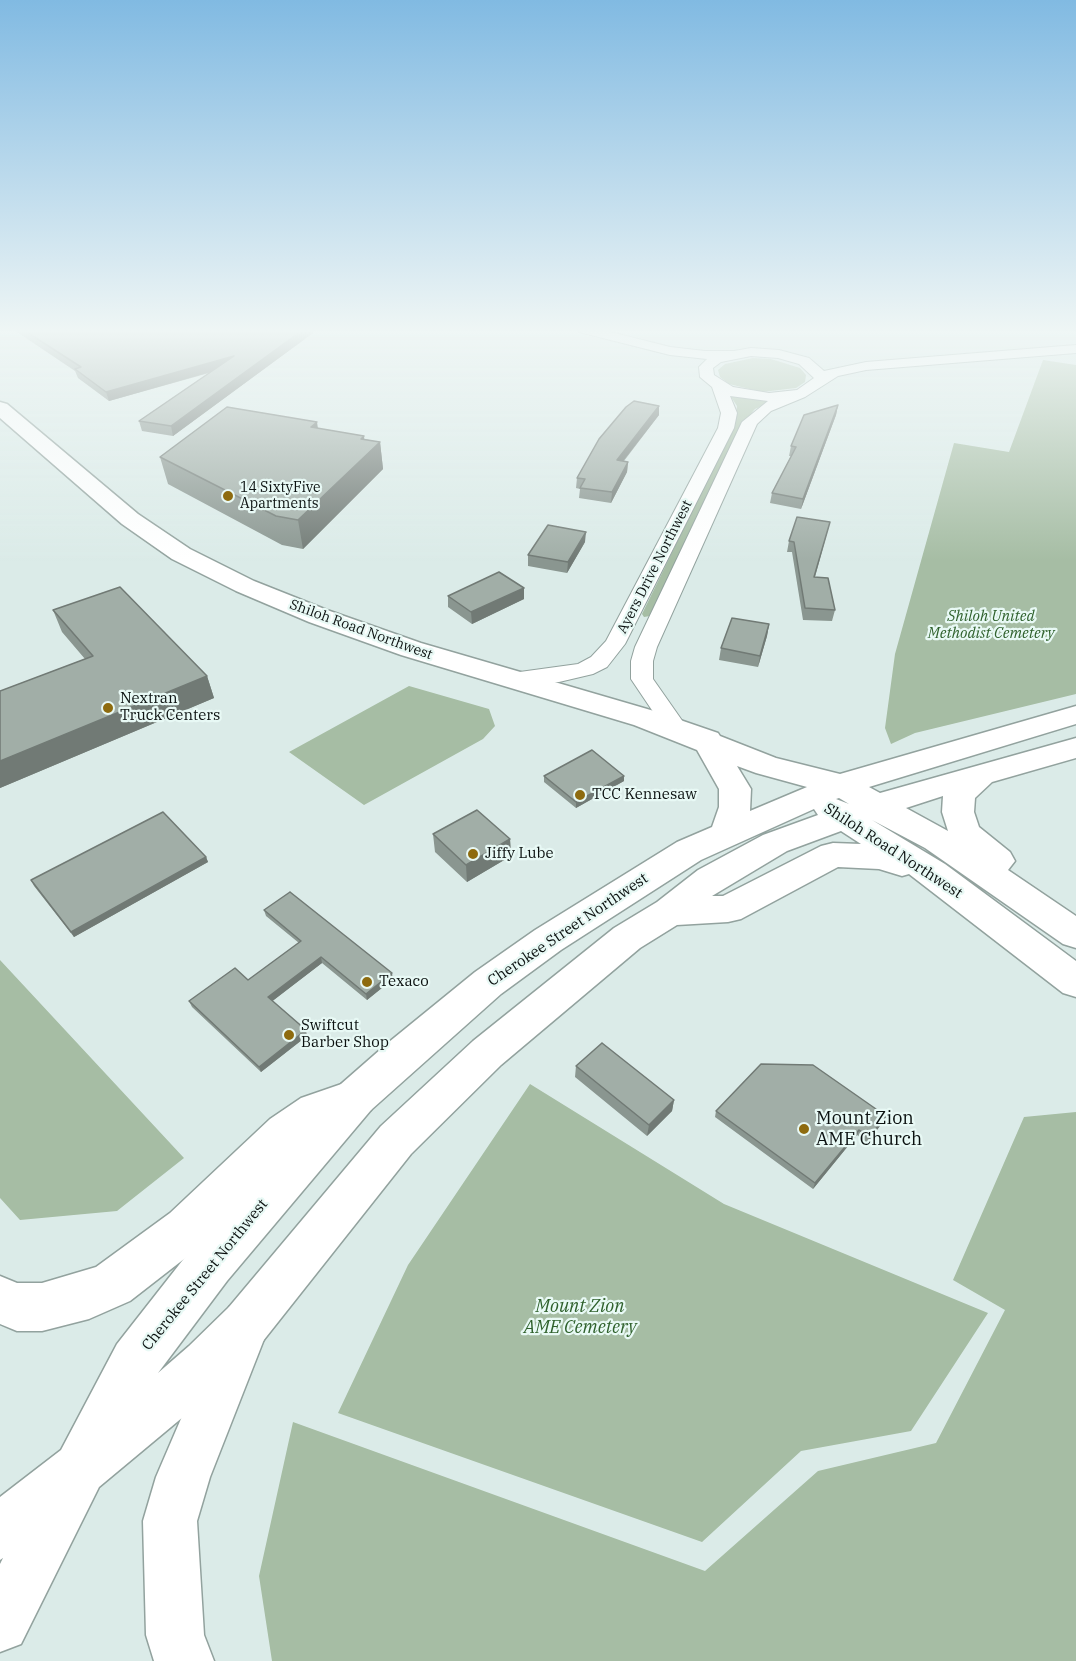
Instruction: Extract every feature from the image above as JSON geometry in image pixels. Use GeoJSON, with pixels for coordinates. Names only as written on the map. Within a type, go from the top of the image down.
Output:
{"type":"FeatureCollection","features":[{"type":"Feature","properties":{"kind":"main road","name":"Shiloh Road Northwest"},"geometry":{"type":"LineString","coordinates":[[0,408],[130,519],[181,554],[262,594],[411,649],[707,740],[767,766],[832,800],[933,873],[1076,982]]}},
{"type":"Feature","properties":{"kind":"main road","name":"Cherokee Street Northwest"},"geometry":{"type":"LineString","coordinates":[[79,1469],[135,1362],[210,1264],[356,1097],[488,983],[548,940],[689,851],[1029,727],[1076,715]]}},
{"type":"Feature","properties":{"kind":"main road"},"geometry":{"type":"LineString","coordinates":[[707,740],[735,789],[735,807],[726,837]]}},
{"type":"Feature","properties":{"kind":"main road","name":"Cherokee Street Northwest"},"geometry":{"type":"LineString","coordinates":[[79,1469],[198,1371],[246,1324],[396,1140],[440,1096],[529,1017],[627,938],[670,912],[710,879],[775,843],[832,800],[877,806],[1076,748]]}},
{"type":"Feature","properties":{"kind":"main road"},"geometry":{"type":"LineString","coordinates":[[1026,762],[1076,763]]}},
{"type":"Feature","properties":{"kind":"main road"},"geometry":{"type":"LineString","coordinates":[[980,776],[959,794],[957,803],[965,833],[1050,902],[1073,932]]}},
{"type":"Feature","properties":{"kind":"main road","name":"Shiloh Road Northwest"},"geometry":{"type":"LineString","coordinates":[[877,806],[936,840],[1073,932]]}},
{"type":"Feature","properties":{"kind":"main road"},"geometry":{"type":"LineString","coordinates":[[670,912],[728,909],[834,855],[881,857],[933,873]]}},
{"type":"Feature","properties":{"kind":"main road"},"geometry":{"type":"LineString","coordinates":[[0,1300],[17,1307],[42,1307],[89,1295],[113,1284],[186,1229],[285,1133],[316,1111],[356,1097]]}},
{"type":"Feature","properties":{"kind":"main road"},"geometry":{"type":"LineString","coordinates":[[184,1661],[176,1635],[170,1521],[190,1458],[246,1324]]}},
{"type":"Feature","properties":{"kind":"main road"},"geometry":{"type":"LineString","coordinates":[[0,1532],[79,1469]]}},
{"type":"Feature","properties":{"kind":"main road"},"geometry":{"type":"LineString","coordinates":[[0,1623],[79,1469]]}},
{"type":"Feature","properties":{"kind":"street","name":"Ayers Drive Northwest"},"geometry":{"type":"LineString","coordinates":[[513,680],[566,674],[585,669],[599,662],[615,644],[726,428],[728,407]]}},
{"type":"Feature","properties":{"kind":"street","name":"Ayers Drive Northwest"},"geometry":{"type":"LineString","coordinates":[[676,729],[642,679],[642,661],[646,646],[750,422],[769,407]]}},
{"type":"Feature","properties":{"kind":"green space"},"geometry":{"type":"Polygon","coordinates":[[[737,407],[761,407],[755,409],[742,424],[650,616],[644,617],[642,614],[735,424],[737,407]]]}},
{"type":"Feature","properties":{"kind":"green space","name":"Shiloh United Methodist Cemetery"},"geometry":{"type":"Polygon","coordinates":[[[1026,407],[1076,407],[1076,694],[915,733],[891,744],[885,728],[895,654],[954,443],[1009,452],[1026,407]]]}},
{"type":"Feature","properties":{"kind":"green space"},"geometry":{"type":"Polygon","coordinates":[[[409,686],[489,709],[495,726],[483,739],[364,805],[289,752],[409,686]]]}},
{"type":"Feature","properties":{"kind":"green space"},"geometry":{"type":"Polygon","coordinates":[[[0,960],[184,1158],[117,1211],[20,1220],[0,1198],[0,960]]]}},
{"type":"Feature","properties":{"kind":"green space","name":"Mount Zion AME Cemetery"},"geometry":{"type":"Polygon","coordinates":[[[530,1084],[724,1204],[988,1313],[911,1431],[801,1451],[702,1542],[338,1413],[408,1265],[530,1084]]]}},
{"type":"Feature","properties":{"kind":"green space"},"geometry":{"type":"Polygon","coordinates":[[[1076,1112],[1076,1661],[272,1661],[259,1576],[293,1422],[705,1571],[818,1471],[936,1443],[1005,1310],[953,1280],[1024,1117],[1076,1112]]]}},
{"type":"Feature","properties":{"kind":"building"},"geometry":{"type":"Polygon","coordinates":[[[160,407],[198,407],[171,426],[139,421],[160,407]]]}},
{"type":"Feature","properties":{"kind":"building"},"geometry":{"type":"Polygon","coordinates":[[[227,407],[317,422],[311,427],[364,436],[361,439],[380,442],[298,520],[276,516],[160,457],[227,407]]]}},
{"type":"Feature","properties":{"kind":"building"},"geometry":{"type":"Polygon","coordinates":[[[626,407],[659,407],[617,460],[628,462],[612,492],[580,488],[585,479],[577,478],[599,439],[626,407]]]}},
{"type":"Feature","properties":{"kind":"building"},"geometry":{"type":"Polygon","coordinates":[[[837,407],[803,499],[772,493],[796,447],[791,446],[804,415],[837,407]]]}},
{"type":"Feature","properties":{"kind":"building"},"geometry":{"type":"Polygon","coordinates":[[[797,517],[830,522],[814,577],[828,578],[835,610],[805,608],[794,542],[789,541],[797,517]]]}},
{"type":"Feature","properties":{"kind":"building"},"geometry":{"type":"Polygon","coordinates":[[[548,525],[586,532],[568,562],[528,555],[548,525]]]}},
{"type":"Feature","properties":{"kind":"building"},"geometry":{"type":"Polygon","coordinates":[[[499,572],[524,588],[471,612],[448,596],[499,572]]]}},
{"type":"Feature","properties":{"kind":"building","name":"Nextran Truck Centers"},"geometry":{"type":"Polygon","coordinates":[[[120,587],[207,676],[0,761],[0,691],[93,656],[53,610],[120,587]]]}},
{"type":"Feature","properties":{"kind":"building"},"geometry":{"type":"Polygon","coordinates":[[[732,618],[769,624],[760,656],[721,648],[732,618]]]}},
{"type":"Feature","properties":{"kind":"building","name":"TCC Kennesaw"},"geometry":{"type":"Polygon","coordinates":[[[592,750],[624,776],[576,802],[544,776],[592,750]]]}},
{"type":"Feature","properties":{"kind":"building"},"geometry":{"type":"Polygon","coordinates":[[[477,810],[510,839],[466,865],[433,834],[477,810]]]}},
{"type":"Feature","properties":{"kind":"building"},"geometry":{"type":"Polygon","coordinates":[[[163,812],[206,857],[71,932],[31,880],[163,812]]]}},
{"type":"Feature","properties":{"kind":"building","name":"Texaco"},"geometry":{"type":"Polygon","coordinates":[[[290,892],[392,973],[366,994],[321,957],[268,997],[306,1030],[259,1067],[189,1001],[235,968],[248,980],[301,941],[264,910],[290,892]]]}},
{"type":"Feature","properties":{"kind":"building"},"geometry":{"type":"Polygon","coordinates":[[[602,1043],[674,1100],[649,1125],[576,1066],[602,1043]]]}},
{"type":"Feature","properties":{"kind":"building","name":"Mount Zion AME Church"},"geometry":{"type":"Polygon","coordinates":[[[761,1064],[813,1065],[886,1116],[869,1137],[859,1130],[815,1183],[716,1111],[761,1064]]]}},
{"type":"Feature","properties":{"kind":"place","name":"14 SixtyFive Apartments"},"geometry":{"type":"Point","coordinates":[228,496]}},
{"type":"Feature","properties":{"kind":"place","name":"Nextran Truck Centers"},"geometry":{"type":"Point","coordinates":[108,708]}},
{"type":"Feature","properties":{"kind":"place","name":"TCC Kennesaw"},"geometry":{"type":"Point","coordinates":[580,795]}},
{"type":"Feature","properties":{"kind":"place","name":"Jiffy Lube"},"geometry":{"type":"Point","coordinates":[473,854]}},
{"type":"Feature","properties":{"kind":"place","name":"Texaco"},"geometry":{"type":"Point","coordinates":[367,982]}},
{"type":"Feature","properties":{"kind":"place","name":"Swiftcut Barber Shop"},"geometry":{"type":"Point","coordinates":[289,1035]}},
{"type":"Feature","properties":{"kind":"place","name":"Mount Zion AME Church"},"geometry":{"type":"Point","coordinates":[804,1129]}}]}
